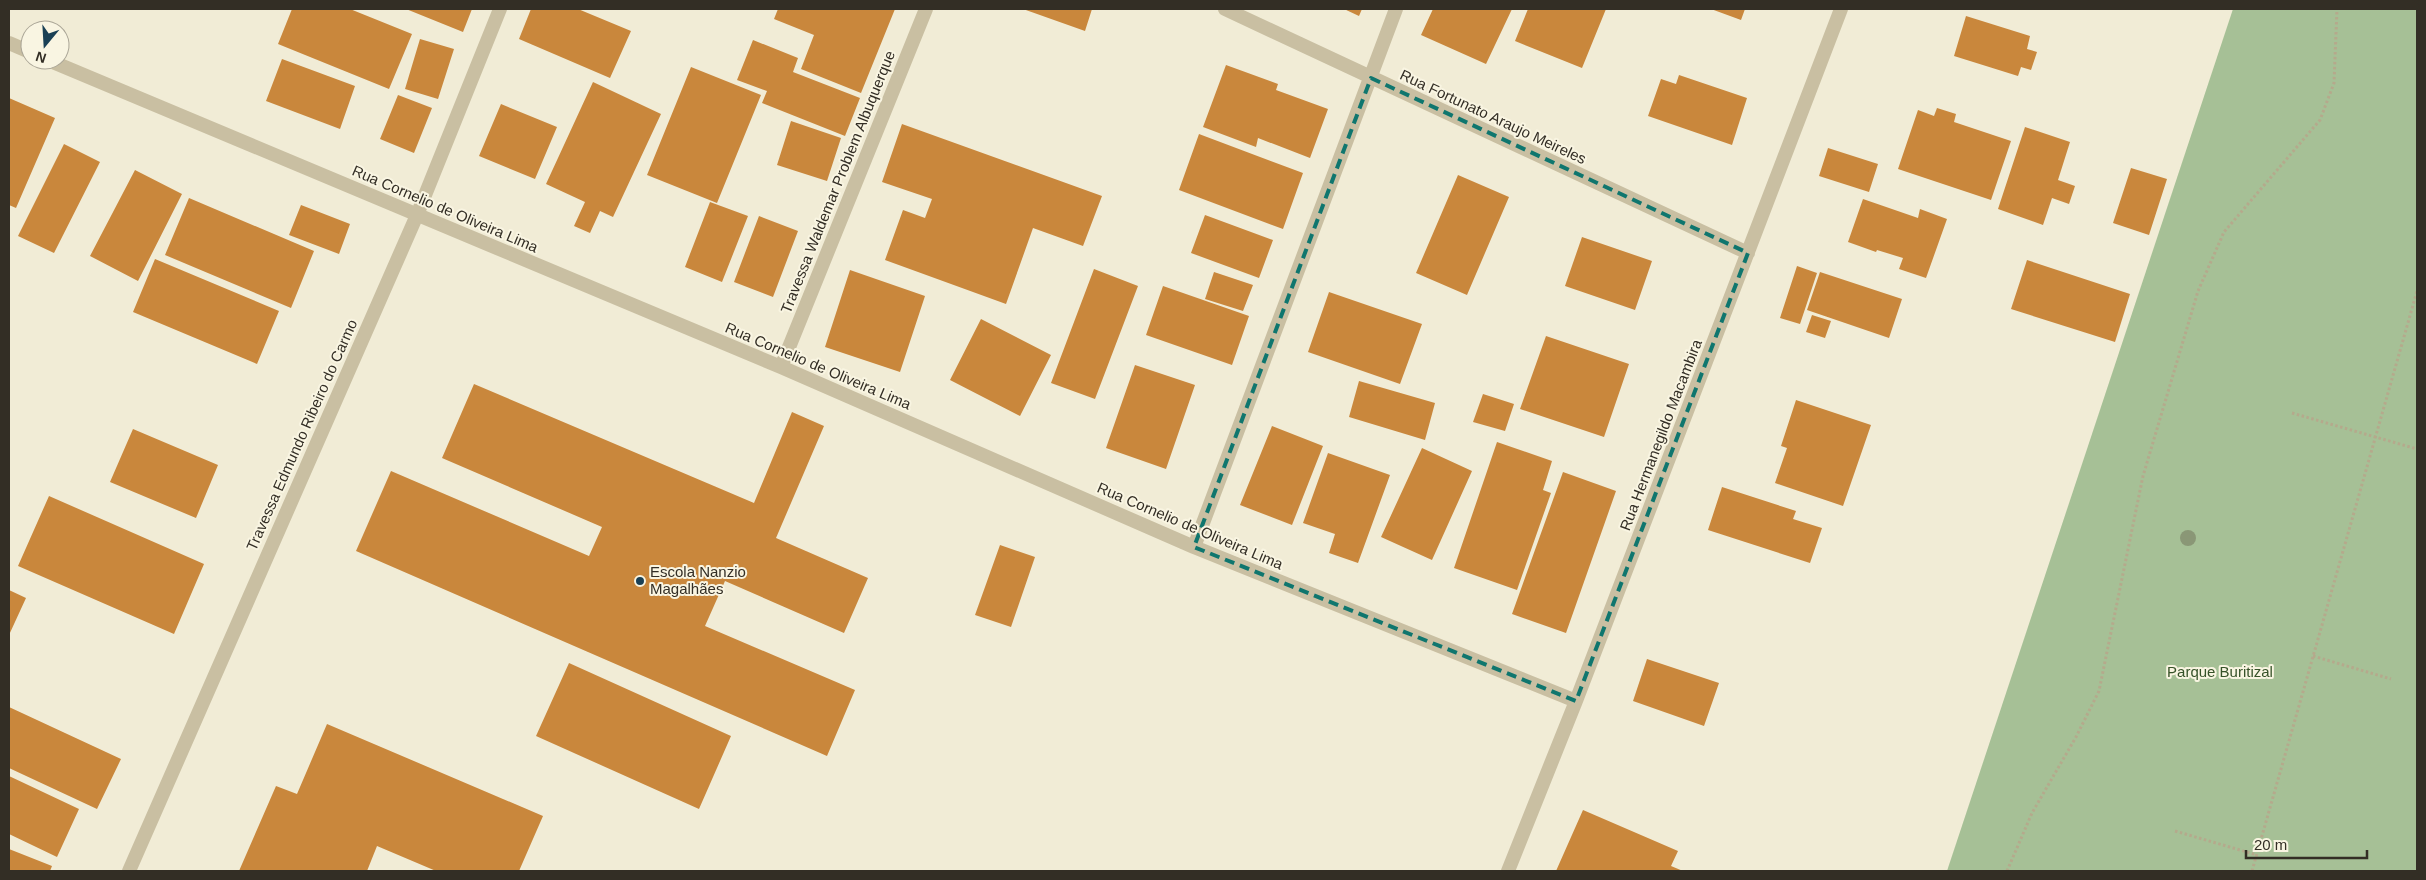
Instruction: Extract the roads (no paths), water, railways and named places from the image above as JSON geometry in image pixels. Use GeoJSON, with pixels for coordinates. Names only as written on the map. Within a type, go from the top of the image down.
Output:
{"type":"FeatureCollection","features":[{"type":"Feature","properties":{"kind":"street","name":"Travessa Edmundo Ribeiro do Carmo"},"geometry":{"type":"LineString","coordinates":[[129,871],[417,215],[500,9]]}},
{"type":"Feature","properties":{"kind":"street","name":"Travessa Waldemar Problem Albuquerque"},"geometry":{"type":"LineString","coordinates":[[781,367],[926,9]]}},
{"type":"Feature","properties":{"kind":"street","name":"Rua Fortunato Araujo Meireles"},"geometry":{"type":"LineString","coordinates":[[1225,9],[1748,253]]}},
{"type":"Feature","properties":{"kind":"street"},"geometry":{"type":"LineString","coordinates":[[1194,547],[1396,9]]}},
{"type":"Feature","properties":{"kind":"street","name":"Rua Hermanegildo Macambira"},"geometry":{"type":"LineString","coordinates":[[1508,871],[1576,701],[1841,9]]}},
{"type":"Feature","properties":{"kind":"street","name":"Rua Cornelio de Oliveira Lima"},"geometry":{"type":"LineString","coordinates":[[70,69],[781,367],[1194,547],[1576,701]]}},
{"type":"Feature","properties":{"kind":"place","name":"Escola Nanzio Magalhães"},"geometry":{"type":"Point","coordinates":[640,581]}},
{"type":"Feature","properties":{"kind":"park label","name":"Parque Buritizal"},"geometry":{"type":"Point","coordinates":[2220,672]}}]}
